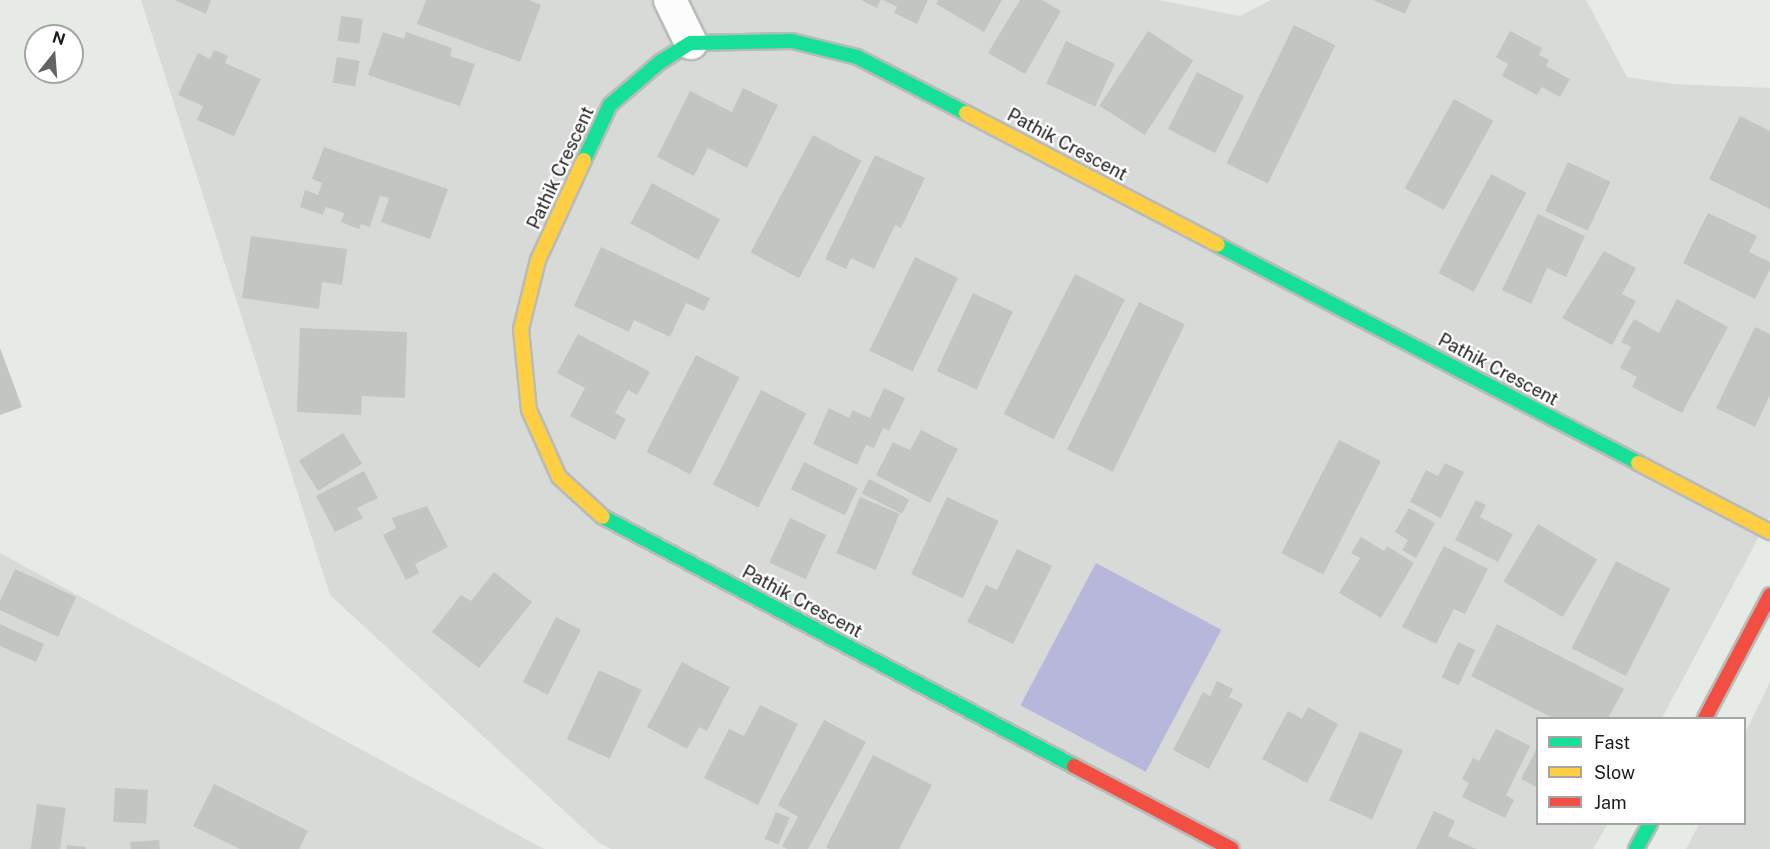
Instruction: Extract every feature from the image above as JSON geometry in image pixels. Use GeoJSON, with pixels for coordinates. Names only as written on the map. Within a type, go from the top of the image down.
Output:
{"type":"FeatureCollection","features":[{"type":"Feature","properties":{"kind":"street"},"geometry":{"type":"LineString","coordinates":[[670,0],[691,43]]}},
{"type":"Feature","properties":{"kind":"street","name":"Pathik Crescent"},"geometry":{"type":"LineString","coordinates":[[1232,849],[607,521],[559,477],[529,410],[520,329],[538,260],[610,105],[660,62],[691,43],[792,41],[858,57],[1770,532]]}},
{"type":"Feature","properties":{"kind":"street"},"geometry":{"type":"LineString","coordinates":[[1706,717],[1770,595]]}},
{"type":"Feature","properties":{"kind":"street"},"geometry":{"type":"LineString","coordinates":[[1636,849],[1649,825]]}},
{"type":"Feature","properties":{"kind":"shaded area"},"geometry":{"type":"Polygon","coordinates":[[[141,0],[1159,0],[1240,16],[1271,0],[1586,0],[1627,77],[1674,84],[1770,88],[1770,516],[1663,717],[1536,717],[1536,825],[1606,825],[1593,849],[611,849],[598,842],[330,595],[141,0]]]}},
{"type":"Feature","properties":{"kind":"shaded area"},"geometry":{"type":"Polygon","coordinates":[[[0,553],[544,849],[0,849],[0,553]]]}},
{"type":"Feature","properties":{"kind":"shaded area"},"geometry":{"type":"Polygon","coordinates":[[[1096,563],[1221,630],[1146,772],[1020,705],[1096,563]]]}},
{"type":"Feature","properties":{"kind":"shaded area"},"geometry":{"type":"Polygon","coordinates":[[[1770,682],[1770,849],[1686,849],[1698,825],[1746,825],[1746,731],[1770,682]]]}},
{"type":"Feature","properties":{"kind":"building"},"geometry":{"type":"Polygon","coordinates":[[[175,0],[211,0],[206,14],[175,0]]]}},
{"type":"Feature","properties":{"kind":"building"},"geometry":{"type":"Polygon","coordinates":[[[426,0],[529,0],[541,5],[520,62],[417,24],[426,0]]]}},
{"type":"Feature","properties":{"kind":"building"},"geometry":{"type":"Polygon","coordinates":[[[861,0],[881,0],[877,8],[861,0]]]}},
{"type":"Feature","properties":{"kind":"building"},"geometry":{"type":"Polygon","coordinates":[[[883,0],[928,0],[917,24],[894,13],[897,7],[883,0]]]}},
{"type":"Feature","properties":{"kind":"building"},"geometry":{"type":"Polygon","coordinates":[[[938,0],[1002,0],[984,32],[936,4],[938,0]]]}},
{"type":"Feature","properties":{"kind":"building"},"geometry":{"type":"Polygon","coordinates":[[[1020,0],[1042,0],[1061,11],[1025,74],[988,53],[1020,0]]]}},
{"type":"Feature","properties":{"kind":"building"},"geometry":{"type":"Polygon","coordinates":[[[1373,0],[1411,0],[1405,14],[1373,0]]]}},
{"type":"Feature","properties":{"kind":"building"},"geometry":{"type":"Polygon","coordinates":[[[341,16],[363,19],[359,44],[338,41],[341,16]]]}},
{"type":"Feature","properties":{"kind":"building"},"geometry":{"type":"Polygon","coordinates":[[[1294,25],[1335,45],[1268,184],[1226,163],[1294,25]]]}},
{"type":"Feature","properties":{"kind":"building"},"geometry":{"type":"Polygon","coordinates":[[[1148,31],[1193,60],[1145,135],[1100,106],[1148,31]]]}},
{"type":"Feature","properties":{"kind":"building"},"geometry":{"type":"Polygon","coordinates":[[[1510,31],[1542,48],[1539,55],[1549,60],[1546,66],[1570,79],[1560,97],[1542,87],[1537,95],[1502,76],[1508,64],[1496,57],[1510,31]]]}},
{"type":"Feature","properties":{"kind":"building"},"geometry":{"type":"Polygon","coordinates":[[[383,32],[404,39],[406,32],[452,48],[450,56],[475,64],[460,106],[368,75],[383,32]]]}},
{"type":"Feature","properties":{"kind":"building"},"geometry":{"type":"Polygon","coordinates":[[[1066,41],[1115,64],[1095,106],[1046,84],[1066,41]]]}},
{"type":"Feature","properties":{"kind":"building"},"geometry":{"type":"Polygon","coordinates":[[[214,50],[228,56],[225,63],[261,79],[234,136],[197,120],[203,106],[178,95],[198,53],[210,59],[214,50]]]}},
{"type":"Feature","properties":{"kind":"building"},"geometry":{"type":"Polygon","coordinates":[[[337,57],[360,61],[355,87],[332,83],[337,57]]]}},
{"type":"Feature","properties":{"kind":"building"},"geometry":{"type":"Polygon","coordinates":[[[1197,72],[1244,96],[1215,153],[1168,129],[1197,72]]]}},
{"type":"Feature","properties":{"kind":"building"},"geometry":{"type":"Polygon","coordinates":[[[743,88],[778,105],[747,168],[708,148],[694,176],[657,157],[690,91],[732,112],[743,88]]]}},
{"type":"Feature","properties":{"kind":"building"},"geometry":{"type":"Polygon","coordinates":[[[1454,99],[1493,121],[1444,210],[1405,188],[1454,99]]]}},
{"type":"Feature","properties":{"kind":"building"},"geometry":{"type":"Polygon","coordinates":[[[1740,116],[1770,131],[1770,209],[1709,179],[1740,116]]]}},
{"type":"Feature","properties":{"kind":"building"},"geometry":{"type":"Polygon","coordinates":[[[813,135],[862,161],[799,278],[751,252],[813,135]]]}},
{"type":"Feature","properties":{"kind":"building"},"geometry":{"type":"Polygon","coordinates":[[[324,147],[448,189],[430,239],[381,222],[389,198],[380,196],[370,227],[361,224],[359,229],[341,222],[344,213],[326,207],[323,215],[300,207],[305,190],[318,195],[322,183],[312,179],[324,147]]]}},
{"type":"Feature","properties":{"kind":"building"},"geometry":{"type":"Polygon","coordinates":[[[875,155],[925,178],[901,228],[895,225],[874,269],[851,258],[846,269],[825,259],[875,155]]]}},
{"type":"Feature","properties":{"kind":"building"},"geometry":{"type":"Polygon","coordinates":[[[1568,162],[1611,182],[1588,231],[1545,211],[1568,162]]]}},
{"type":"Feature","properties":{"kind":"building"},"geometry":{"type":"Polygon","coordinates":[[[1491,174],[1526,193],[1474,292],[1438,273],[1491,174]]]}},
{"type":"Feature","properties":{"kind":"building"},"geometry":{"type":"Polygon","coordinates":[[[652,183],[720,219],[698,260],[630,224],[652,183]]]}},
{"type":"Feature","properties":{"kind":"building"},"geometry":{"type":"Polygon","coordinates":[[[1708,213],[1757,236],[1749,252],[1770,262],[1770,269],[1755,299],[1683,263],[1708,213]]]}},
{"type":"Feature","properties":{"kind":"building"},"geometry":{"type":"Polygon","coordinates":[[[1538,214],[1585,236],[1566,277],[1547,268],[1531,304],[1502,290],[1538,214]]]}},
{"type":"Feature","properties":{"kind":"building"},"geometry":{"type":"Polygon","coordinates":[[[251,236],[347,249],[342,285],[322,282],[319,309],[242,298],[251,236]]]}},
{"type":"Feature","properties":{"kind":"building"},"geometry":{"type":"Polygon","coordinates":[[[601,247],[710,298],[704,311],[686,303],[670,337],[634,320],[629,332],[574,306],[601,247]]]}},
{"type":"Feature","properties":{"kind":"building"},"geometry":{"type":"Polygon","coordinates":[[[1604,251],[1636,268],[1622,294],[1636,301],[1612,345],[1562,318],[1604,251]]]}},
{"type":"Feature","properties":{"kind":"building"},"geometry":{"type":"Polygon","coordinates":[[[915,257],[958,278],[913,372],[869,350],[915,257]]]}},
{"type":"Feature","properties":{"kind":"building"},"geometry":{"type":"Polygon","coordinates":[[[1075,274],[1125,299],[1054,439],[1004,414],[1075,274]]]}},
{"type":"Feature","properties":{"kind":"building"},"geometry":{"type":"Polygon","coordinates":[[[973,293],[1013,312],[977,390],[937,371],[973,293]]]}},
{"type":"Feature","properties":{"kind":"building"},"geometry":{"type":"Polygon","coordinates":[[[1677,299],[1728,327],[1682,413],[1632,387],[1637,377],[1620,368],[1631,347],[1621,342],[1634,319],[1659,333],[1677,299]]]}},
{"type":"Feature","properties":{"kind":"building"},"geometry":{"type":"Polygon","coordinates":[[[1139,302],[1185,324],[1113,472],[1067,449],[1139,302]]]}},
{"type":"Feature","properties":{"kind":"building"},"geometry":{"type":"Polygon","coordinates":[[[1755,327],[1770,334],[1770,395],[1755,427],[1716,408],[1755,327]]]}},
{"type":"Feature","properties":{"kind":"building"},"geometry":{"type":"Polygon","coordinates":[[[300,328],[407,332],[405,398],[362,396],[361,415],[297,412],[300,328]]]}},
{"type":"Feature","properties":{"kind":"building"},"geometry":{"type":"Polygon","coordinates":[[[578,334],[650,372],[637,395],[628,390],[615,413],[626,419],[615,440],[570,416],[585,388],[557,373],[578,334]]]}},
{"type":"Feature","properties":{"kind":"building"},"geometry":{"type":"Polygon","coordinates":[[[0,348],[22,407],[0,415],[0,348]]]}},
{"type":"Feature","properties":{"kind":"building"},"geometry":{"type":"Polygon","coordinates":[[[696,355],[740,377],[690,474],[647,452],[696,355]]]}},
{"type":"Feature","properties":{"kind":"building"},"geometry":{"type":"Polygon","coordinates":[[[884,388],[905,398],[889,431],[883,428],[874,448],[866,445],[857,465],[813,444],[829,408],[849,418],[853,410],[870,418],[884,388]]]}},
{"type":"Feature","properties":{"kind":"building"},"geometry":{"type":"Polygon","coordinates":[[[761,390],[806,413],[758,508],[713,484],[761,390]]]}},
{"type":"Feature","properties":{"kind":"building"},"geometry":{"type":"Polygon","coordinates":[[[921,430],[958,449],[930,503],[876,475],[893,442],[910,450],[921,430]]]}},
{"type":"Feature","properties":{"kind":"building"},"geometry":{"type":"Polygon","coordinates":[[[343,433],[362,464],[318,491],[299,461],[343,433]]]}},
{"type":"Feature","properties":{"kind":"building"},"geometry":{"type":"Polygon","coordinates":[[[1339,440],[1381,461],[1323,574],[1281,553],[1339,440]]]}},
{"type":"Feature","properties":{"kind":"building"},"geometry":{"type":"Polygon","coordinates":[[[804,462],[858,488],[845,515],[791,489],[804,462]]]}},
{"type":"Feature","properties":{"kind":"building"},"geometry":{"type":"Polygon","coordinates":[[[1445,463],[1464,472],[1441,518],[1410,502],[1426,470],[1438,476],[1445,463]]]}},
{"type":"Feature","properties":{"kind":"building"},"geometry":{"type":"Polygon","coordinates":[[[364,471],[378,498],[357,508],[363,518],[335,532],[316,496],[364,471]]]}},
{"type":"Feature","properties":{"kind":"building"},"geometry":{"type":"Polygon","coordinates":[[[869,479],[909,499],[902,514],[862,493],[869,479]]]}},
{"type":"Feature","properties":{"kind":"building"},"geometry":{"type":"Polygon","coordinates":[[[860,497],[900,514],[876,570],[836,553],[860,497]]]}},
{"type":"Feature","properties":{"kind":"building"},"geometry":{"type":"Polygon","coordinates":[[[947,497],[999,521],[963,598],[911,574],[947,497]]]}},
{"type":"Feature","properties":{"kind":"building"},"geometry":{"type":"Polygon","coordinates":[[[1476,500],[1486,505],[1480,517],[1513,534],[1498,562],[1455,540],[1476,500]]]}},
{"type":"Feature","properties":{"kind":"building"},"geometry":{"type":"Polygon","coordinates":[[[427,506],[448,547],[415,564],[419,573],[406,580],[383,535],[396,528],[392,518],[427,506]]]}},
{"type":"Feature","properties":{"kind":"building"},"geometry":{"type":"Polygon","coordinates":[[[1409,508],[1435,523],[1416,558],[1402,550],[1408,540],[1395,532],[1409,508]]]}},
{"type":"Feature","properties":{"kind":"building"},"geometry":{"type":"Polygon","coordinates":[[[790,518],[826,535],[806,579],[769,562],[790,518]]]}},
{"type":"Feature","properties":{"kind":"building"},"geometry":{"type":"Polygon","coordinates":[[[1538,524],[1597,560],[1563,617],[1503,581],[1538,524]]]}},
{"type":"Feature","properties":{"kind":"building"},"geometry":{"type":"Polygon","coordinates":[[[1361,537],[1384,551],[1387,546],[1414,563],[1381,618],[1339,593],[1360,558],[1351,553],[1361,537]]]}},
{"type":"Feature","properties":{"kind":"building"},"geometry":{"type":"Polygon","coordinates":[[[1444,546],[1488,569],[1465,614],[1454,609],[1436,644],[1402,627],[1444,546]]]}},
{"type":"Feature","properties":{"kind":"building"},"geometry":{"type":"Polygon","coordinates":[[[1017,549],[1052,566],[1013,644],[967,622],[986,585],[997,590],[1017,549]]]}},
{"type":"Feature","properties":{"kind":"building"},"geometry":{"type":"Polygon","coordinates":[[[1616,561],[1670,589],[1626,676],[1572,648],[1616,561]]]}},
{"type":"Feature","properties":{"kind":"building"},"geometry":{"type":"Polygon","coordinates":[[[15,569],[76,597],[58,637],[0,610],[0,601],[15,569]]]}},
{"type":"Feature","properties":{"kind":"building"},"geometry":{"type":"Polygon","coordinates":[[[494,572],[532,602],[479,668],[432,632],[461,595],[471,601],[494,572]]]}},
{"type":"Feature","properties":{"kind":"building"},"geometry":{"type":"Polygon","coordinates":[[[556,617],[581,630],[548,695],[523,682],[556,617]]]}},
{"type":"Feature","properties":{"kind":"building"},"geometry":{"type":"Polygon","coordinates":[[[0,624],[44,644],[36,662],[0,646],[0,624]]]}},
{"type":"Feature","properties":{"kind":"building"},"geometry":{"type":"Polygon","coordinates":[[[1497,624],[1624,689],[1609,717],[1551,717],[1471,676],[1497,624]]]}},
{"type":"Feature","properties":{"kind":"building"},"geometry":{"type":"Polygon","coordinates":[[[1458,642],[1475,650],[1459,685],[1442,677],[1458,642]]]}},
{"type":"Feature","properties":{"kind":"building"},"geometry":{"type":"Polygon","coordinates":[[[682,662],[730,687],[707,731],[699,727],[687,749],[647,727],[682,662]]]}},
{"type":"Feature","properties":{"kind":"building"},"geometry":{"type":"Polygon","coordinates":[[[599,670],[642,690],[609,759],[567,739],[599,670]]]}},
{"type":"Feature","properties":{"kind":"building"},"geometry":{"type":"Polygon","coordinates":[[[1217,681],[1233,689],[1229,697],[1243,704],[1209,769],[1173,750],[1203,692],[1210,696],[1217,681]]]}},
{"type":"Feature","properties":{"kind":"building"},"geometry":{"type":"Polygon","coordinates":[[[760,705],[798,724],[758,805],[704,778],[729,729],[744,736],[760,705]]]}},
{"type":"Feature","properties":{"kind":"building"},"geometry":{"type":"Polygon","coordinates":[[[1308,707],[1338,724],[1307,783],[1262,759],[1288,711],[1302,719],[1308,707]]]}},
{"type":"Feature","properties":{"kind":"building"},"geometry":{"type":"Polygon","coordinates":[[[824,720],[866,742],[808,849],[787,849],[782,846],[798,817],[778,805],[824,720]]]}},
{"type":"Feature","properties":{"kind":"building"},"geometry":{"type":"Polygon","coordinates":[[[1496,729],[1530,746],[1506,795],[1514,800],[1505,818],[1462,797],[1469,783],[1462,779],[1473,758],[1479,761],[1496,729]]]}},
{"type":"Feature","properties":{"kind":"building"},"geometry":{"type":"Polygon","coordinates":[[[1360,731],[1403,750],[1372,820],[1329,800],[1360,731]]]}},
{"type":"Feature","properties":{"kind":"building"},"geometry":{"type":"Polygon","coordinates":[[[1536,750],[1536,787],[1521,779],[1536,750]]]}},
{"type":"Feature","properties":{"kind":"building"},"geometry":{"type":"Polygon","coordinates":[[[873,755],[932,785],[899,849],[829,849],[826,847],[873,755]]]}},
{"type":"Feature","properties":{"kind":"building"},"geometry":{"type":"Polygon","coordinates":[[[214,784],[308,831],[299,849],[240,849],[193,826],[214,784]]]}},
{"type":"Feature","properties":{"kind":"building"},"geometry":{"type":"Polygon","coordinates":[[[115,788],[148,790],[146,824],[113,822],[115,788]]]}},
{"type":"Feature","properties":{"kind":"building"},"geometry":{"type":"Polygon","coordinates":[[[37,804],[66,808],[60,849],[31,849],[37,804]]]}},
{"type":"Feature","properties":{"kind":"building"},"geometry":{"type":"Polygon","coordinates":[[[1434,811],[1455,821],[1448,836],[1476,849],[1416,849],[1434,811]]]}},
{"type":"Feature","properties":{"kind":"building"},"geometry":{"type":"Polygon","coordinates":[[[776,812],[790,818],[778,845],[765,839],[776,812]]]}},
{"type":"Feature","properties":{"kind":"building"},"geometry":{"type":"Polygon","coordinates":[[[159,840],[160,849],[131,849],[130,842],[159,840]]]}},
{"type":"Feature","properties":{"kind":"building"},"geometry":{"type":"Polygon","coordinates":[[[67,845],[86,847],[86,849],[67,849],[67,845]]]}},
{"type":"Feature","properties":{"kind":"traffic: fast"},"geometry":{"type":"LineString","coordinates":[[584,160],[610,105],[660,62],[691,43],[792,41],[857,57],[966,113]]}},
{"type":"Feature","properties":{"kind":"traffic: fast"},"geometry":{"type":"LineString","coordinates":[[1218,245],[1638,463]]}},
{"type":"Feature","properties":{"kind":"traffic: fast"},"geometry":{"type":"LineString","coordinates":[[603,517],[1074,766]]}},
{"type":"Feature","properties":{"kind":"traffic: fast"},"geometry":{"type":"LineString","coordinates":[[1636,849],[1649,825]]}},
{"type":"Feature","properties":{"kind":"traffic: slow"},"geometry":{"type":"LineString","coordinates":[[966,113],[1218,245]]}},
{"type":"Feature","properties":{"kind":"traffic: slow"},"geometry":{"type":"LineString","coordinates":[[584,160],[538,260],[521,329],[529,410],[559,477],[603,517]]}},
{"type":"Feature","properties":{"kind":"traffic: slow"},"geometry":{"type":"LineString","coordinates":[[1638,463],[1770,532]]}},
{"type":"Feature","properties":{"kind":"traffic: jam"},"geometry":{"type":"LineString","coordinates":[[1706,717],[1770,595]]}},
{"type":"Feature","properties":{"kind":"traffic: jam"},"geometry":{"type":"LineString","coordinates":[[1074,766],[1232,849]]}}]}
